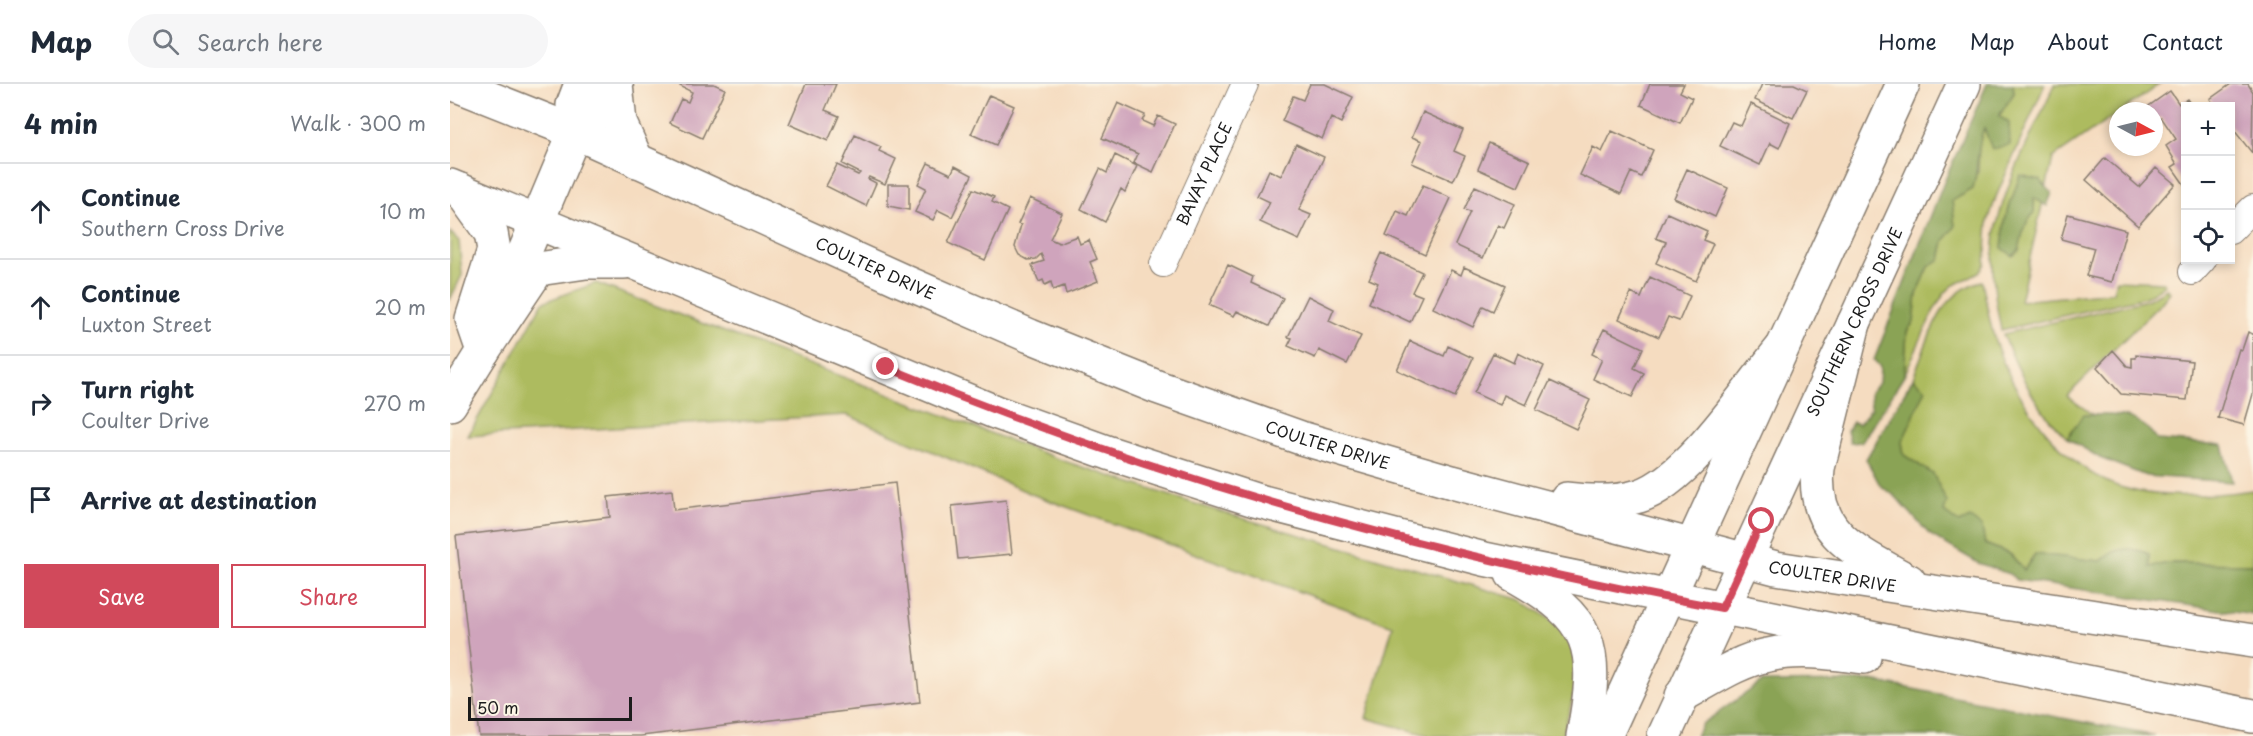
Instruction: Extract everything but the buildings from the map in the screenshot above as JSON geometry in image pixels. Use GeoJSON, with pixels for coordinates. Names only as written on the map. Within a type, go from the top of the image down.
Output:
{"type":"FeatureCollection","features":[{"type":"Feature","properties":{"kind":"main road"},"geometry":{"type":"LineString","coordinates":[[455,84],[497,84]]}},
{"type":"Feature","properties":{"kind":"main road","name":"COULTER DRIVE"},"geometry":{"type":"LineString","coordinates":[[455,84],[575,132],[914,286],[1157,387],[1301,438],[1452,482],[1776,568],[2253,641]]}},
{"type":"Feature","properties":{"kind":"main road"},"geometry":{"type":"LineString","coordinates":[[575,132],[573,105],[581,84]]}},
{"type":"Feature","properties":{"kind":"main road"},"geometry":{"type":"LineString","coordinates":[[483,351],[575,132],[595,114],[607,84]]}},
{"type":"Feature","properties":{"kind":"main road"},"geometry":{"type":"LineString","coordinates":[[616,84],[620,123],[637,161]]}},
{"type":"Feature","properties":{"kind":"main road"},"geometry":{"type":"LineString","coordinates":[[1605,736],[1903,84]]}},
{"type":"Feature","properties":{"kind":"main road","name":"SOUTHERN CROSS DRIVE"},"geometry":{"type":"LineString","coordinates":[[1664,736],[1854,323],[1955,87]]}},
{"type":"Feature","properties":{"kind":"main road"},"geometry":{"type":"LineString","coordinates":[[455,188],[995,412],[1109,453],[1255,500],[1484,559],[2253,716]]}},
{"type":"Feature","properties":{"kind":"main road"},"geometry":{"type":"LineString","coordinates":[[455,188],[490,233],[494,250],[472,319],[483,351]]}},
{"type":"Feature","properties":{"kind":"main road"},"geometry":{"type":"LineString","coordinates":[[450,404],[538,269],[586,262],[635,262]]}},
{"type":"Feature","properties":{"kind":"main road"},"geometry":{"type":"LineString","coordinates":[[1854,323],[1818,468],[1816,487],[1822,511],[1834,533],[1849,548],[1929,592]]}},
{"type":"Feature","properties":{"kind":"main road"},"geometry":{"type":"LineString","coordinates":[[1452,482],[1593,503],[1640,496],[1671,479],[1695,455],[1781,349]]}},
{"type":"Feature","properties":{"kind":"main road"},"geometry":{"type":"LineString","coordinates":[[1484,559],[1546,593],[1570,614],[1586,640],[1592,664],[1592,691],[1583,736]]}},
{"type":"Feature","properties":{"kind":"main road"},"geometry":{"type":"LineString","coordinates":[[1681,696],[1739,665],[1768,654],[1824,652],[1882,659],[1953,656]]}},
{"type":"Feature","properties":{"kind":"street","name":"BAVAY PLACE"},"geometry":{"type":"LineString","coordinates":[[1163,264],[1245,84]]}},
{"type":"Feature","properties":{"kind":"street"},"geometry":{"type":"LineString","coordinates":[[2235,226],[2253,208]]}},
{"type":"Feature","properties":{"kind":"green space"},"geometry":{"type":"Polygon","coordinates":[[[1987,84],[2013,84],[2014,93],[1999,116],[2009,123],[2010,145],[1992,149],[1984,128],[1973,189],[1952,201],[1955,227],[1944,241],[1940,259],[1929,267],[1917,294],[1914,322],[1907,331],[1904,376],[1862,442],[1850,443],[1847,431],[1853,422],[1859,424],[1871,408],[1870,392],[1879,383],[1880,367],[1874,360],[1944,182],[1987,84]]]}},
{"type":"Feature","properties":{"kind":"green space"},"geometry":{"type":"Polygon","coordinates":[[[2013,84],[2045,84],[1996,197],[1988,222],[1985,264],[1979,272],[1952,286],[1944,294],[1933,312],[1904,376],[1907,331],[1914,322],[1917,294],[1929,266],[1940,259],[1944,241],[1955,227],[1952,201],[1978,172],[1979,139],[1984,127],[1998,116],[2014,93],[2013,84]]]}},
{"type":"Feature","properties":{"kind":"green space"},"geometry":{"type":"Polygon","coordinates":[[[2055,84],[2160,84],[2134,102],[2109,102],[2109,119],[2053,158],[2020,301],[2113,292],[2116,280],[2164,282],[2165,285],[2146,297],[2001,330],[1993,278],[1993,251],[1997,225],[2015,171],[2055,84]]]}},
{"type":"Feature","properties":{"kind":"green space"},"geometry":{"type":"Polygon","coordinates":[[[2020,175],[2040,180],[2052,193],[2047,206],[2034,198],[2034,212],[2024,228],[2019,250],[2013,256],[2002,248],[2005,220],[2020,175]]]}},
{"type":"Feature","properties":{"kind":"green space"},"geometry":{"type":"Polygon","coordinates":[[[450,232],[459,241],[462,275],[450,300],[450,232]]]}},
{"type":"Feature","properties":{"kind":"green space"},"geometry":{"type":"Polygon","coordinates":[[[1982,281],[1993,335],[2008,372],[2031,412],[2062,449],[2098,477],[2117,486],[2133,490],[2184,496],[2253,490],[2253,564],[2168,563],[2150,567],[2035,554],[2024,570],[2010,554],[1985,544],[1944,512],[1933,474],[1904,456],[1902,442],[1925,389],[1913,378],[1930,334],[1945,307],[1955,296],[1967,287],[1982,281]]]}},
{"type":"Feature","properties":{"kind":"green space"},"geometry":{"type":"Polygon","coordinates":[[[596,283],[1061,460],[1208,508],[1522,600],[1559,627],[1569,639],[1574,652],[1577,666],[1574,694],[1562,736],[1431,736],[1366,718],[1393,626],[1034,495],[847,415],[468,436],[543,302],[596,283]]]}},
{"type":"Feature","properties":{"kind":"green space"},"geometry":{"type":"Polygon","coordinates":[[[2167,289],[2170,292],[2162,302],[2067,396],[2093,415],[2083,415],[2067,438],[2046,415],[2029,390],[2003,334],[2147,300],[2167,289]]]}},
{"type":"Feature","properties":{"kind":"green space"},"geometry":{"type":"Polygon","coordinates":[[[1913,378],[1926,389],[1902,442],[1904,455],[1933,474],[1947,502],[1944,512],[1959,523],[1970,518],[1982,527],[1985,544],[2010,554],[2024,570],[2035,554],[2101,561],[2106,556],[2124,549],[2149,554],[2150,567],[2168,563],[2253,564],[2253,615],[2017,580],[2009,574],[1978,563],[1929,534],[1896,497],[1880,485],[1866,459],[1913,378]]]}},
{"type":"Feature","properties":{"kind":"green space"},"geometry":{"type":"Polygon","coordinates":[[[2083,415],[2115,415],[2134,419],[2150,431],[2157,440],[2223,445],[2232,482],[2146,476],[2100,458],[2067,438],[2083,415]]]}},
{"type":"Feature","properties":{"kind":"green space"},"geometry":{"type":"Polygon","coordinates":[[[1872,681],[2155,736],[1696,736],[1702,724],[1762,682],[1872,681]]]}},
{"type":"Feature","properties":{"kind":"route"},"geometry":{"type":"LineString","coordinates":[[886,367],[995,412],[1109,453],[1255,500],[1484,559],[1722,608],[1762,521]]}}]}
